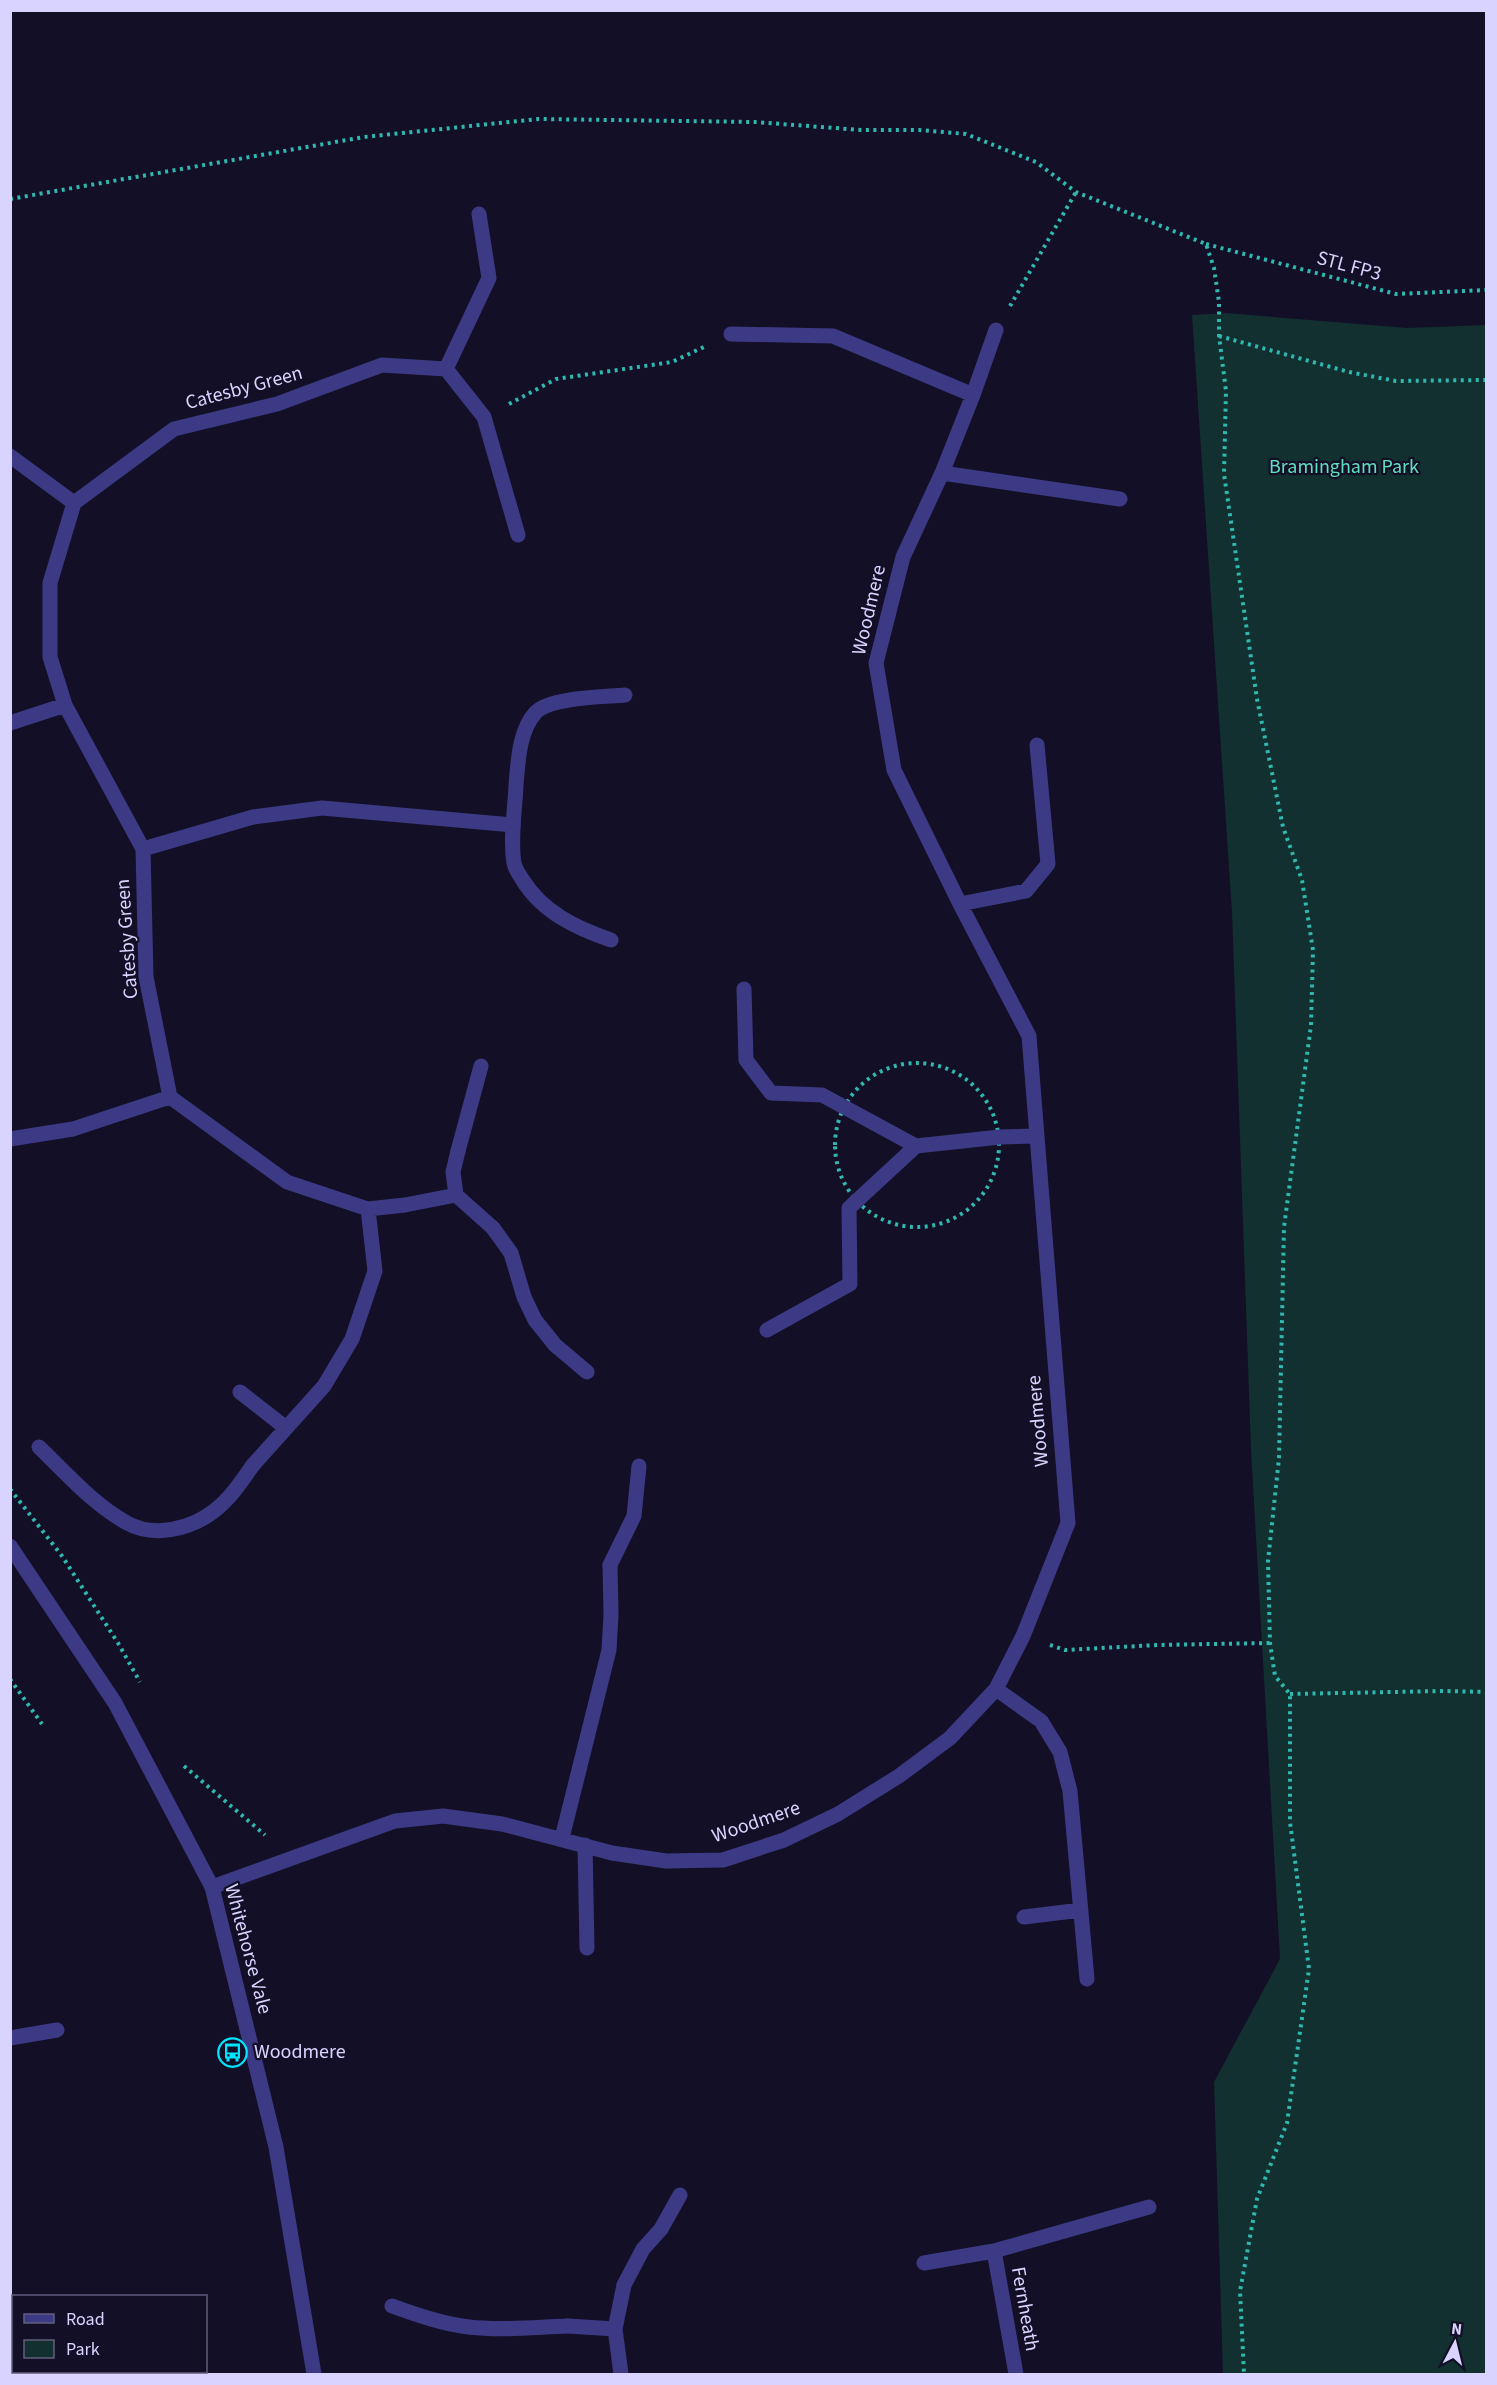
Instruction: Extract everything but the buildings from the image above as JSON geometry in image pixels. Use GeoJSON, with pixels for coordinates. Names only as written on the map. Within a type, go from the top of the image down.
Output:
{"type":"FeatureCollection","features":[{"type":"Feature","properties":{"kind":"street"},"geometry":{"type":"LineString","coordinates":[[479,214],[489,278],[446,369],[484,417],[518,535]]}},
{"type":"Feature","properties":{"kind":"street","name":"Woodmere"},"geometry":{"type":"LineString","coordinates":[[212,1887],[395,1821],[443,1816],[502,1824],[612,1853],[666,1861],[723,1860],[784,1839],[838,1814],[899,1776],[950,1738],[996,1689],[1023,1636],[1068,1523],[1029,1036],[894,770],[876,663],[903,557],[942,473],[996,330]]}},
{"type":"Feature","properties":{"kind":"street"},"geometry":{"type":"LineString","coordinates":[[731,334],[833,336],[972,395]]}},
{"type":"Feature","properties":{"kind":"street","name":"Catesby Green"},"geometry":{"type":"LineString","coordinates":[[170,1097],[146,977],[143,849],[65,705],[50,657],[50,583],[74,503],[174,429],[277,404],[382,365],[446,369]]}},
{"type":"Feature","properties":{"kind":"street"},"geometry":{"type":"LineString","coordinates":[[10,456],[74,503]]}},
{"type":"Feature","properties":{"kind":"street"},"geometry":{"type":"LineString","coordinates":[[942,473],[1120,499]]}},
{"type":"Feature","properties":{"kind":"street"},"geometry":{"type":"LineString","coordinates":[[611,940],[584,931],[565,921],[543,904],[526,886],[514,865],[513,825],[517,769],[525,728],[538,710],[565,700],[625,695]]}},
{"type":"Feature","properties":{"kind":"street"},"geometry":{"type":"LineString","coordinates":[[10,723],[65,705]]}},
{"type":"Feature","properties":{"kind":"street"},"geometry":{"type":"LineString","coordinates":[[960,904],[1026,891],[1048,864],[1037,745]]}},
{"type":"Feature","properties":{"kind":"street"},"geometry":{"type":"LineString","coordinates":[[143,849],[253,817],[322,808],[513,825]]}},
{"type":"Feature","properties":{"kind":"street"},"geometry":{"type":"LineString","coordinates":[[744,989],[746,1060],[771,1092],[822,1095],[916,1146],[1000,1137],[1036,1136]]}},
{"type":"Feature","properties":{"kind":"street"},"geometry":{"type":"LineString","coordinates":[[481,1066],[453,1172],[456,1194],[493,1228],[511,1253],[524,1297],[536,1320],[555,1345],[587,1372]]}},
{"type":"Feature","properties":{"kind":"street"},"geometry":{"type":"LineString","coordinates":[[10,1139],[73,1129],[170,1097],[287,1182],[368,1209],[405,1205],[456,1194]]}},
{"type":"Feature","properties":{"kind":"street"},"geometry":{"type":"LineString","coordinates":[[767,1330],[850,1284],[849,1208],[916,1146]]}},
{"type":"Feature","properties":{"kind":"street"},"geometry":{"type":"LineString","coordinates":[[39,1448],[98,1503],[129,1524],[157,1531],[188,1526],[214,1511],[235,1491],[253,1465],[324,1386],[352,1340],[375,1271],[368,1209]]}},
{"type":"Feature","properties":{"kind":"street"},"geometry":{"type":"LineString","coordinates":[[240,1392],[286,1428]]}},
{"type":"Feature","properties":{"kind":"street"},"geometry":{"type":"LineString","coordinates":[[562,1838],[609,1650],[612,1615],[610,1565],[634,1516],[639,1466]]}},
{"type":"Feature","properties":{"kind":"street","name":"Whitehorse Vale"},"geometry":{"type":"LineString","coordinates":[[10,1546],[115,1703],[212,1887],[276,2147],[314,2374]]}},
{"type":"Feature","properties":{"kind":"street"},"geometry":{"type":"LineString","coordinates":[[996,1689],[1041,1721],[1060,1752],[1070,1791],[1087,1979]]}},
{"type":"Feature","properties":{"kind":"street"},"geometry":{"type":"LineString","coordinates":[[585,1845],[587,1948]]}},
{"type":"Feature","properties":{"kind":"street"},"geometry":{"type":"LineString","coordinates":[[1024,1917],[1081,1910]]}},
{"type":"Feature","properties":{"kind":"street"},"geometry":{"type":"LineString","coordinates":[[10,2038],[57,2030]]}},
{"type":"Feature","properties":{"kind":"street"},"geometry":{"type":"LineString","coordinates":[[621,2374],[615,2329],[624,2285],[643,2249],[661,2229],[680,2194]]}},
{"type":"Feature","properties":{"kind":"street"},"geometry":{"type":"LineString","coordinates":[[924,2263],[994,2251],[1149,2208]]}},
{"type":"Feature","properties":{"kind":"street","name":"Fernheath"},"geometry":{"type":"LineString","coordinates":[[994,2251],[1016,2374]]}},
{"type":"Feature","properties":{"kind":"street"},"geometry":{"type":"LineString","coordinates":[[392,2306],[434,2320],[470,2327],[508,2329],[568,2326],[615,2329]]}},
{"type":"Feature","properties":{"kind":"path","name":"STL FP3"},"geometry":{"type":"LineString","coordinates":[[10,199],[364,136],[538,119],[755,122],[861,130],[919,130],[966,134],[1036,162],[1076,192],[1206,244],[1396,294],[1486,290]]}},
{"type":"Feature","properties":{"kind":"path"},"geometry":{"type":"LineString","coordinates":[[996,330],[1076,192]]}},
{"type":"Feature","properties":{"kind":"path"},"geometry":{"type":"LineString","coordinates":[[1206,244],[1214,268],[1219,302],[1219,336],[1226,391],[1224,474],[1257,699],[1283,827],[1302,880],[1313,950],[1311,1025],[1284,1227],[1279,1458],[1268,1561],[1270,1643],[1275,1676],[1290,1694],[1290,1822],[1309,1969],[1287,2123],[1257,2199],[1240,2291],[1244,2374]]}},
{"type":"Feature","properties":{"kind":"path"},"geometry":{"type":"LineString","coordinates":[[484,417],[556,379],[672,362],[731,334]]}},
{"type":"Feature","properties":{"kind":"path"},"geometry":{"type":"LineString","coordinates":[[1219,336],[1349,372],[1396,381],[1486,380]]}},
{"type":"Feature","properties":{"kind":"path"},"geometry":{"type":"LineString","coordinates":[[10,1489],[62,1556],[145,1690]]}},
{"type":"Feature","properties":{"kind":"path"},"geometry":{"type":"LineString","coordinates":[[1023,1636],[1065,1650],[1157,1645],[1270,1643]]}},
{"type":"Feature","properties":{"kind":"path"},"geometry":{"type":"LineString","coordinates":[[10,1679],[42,1724]]}},
{"type":"Feature","properties":{"kind":"path"},"geometry":{"type":"LineString","coordinates":[[1290,1694],[1486,1692]]}},
{"type":"Feature","properties":{"kind":"path"},"geometry":{"type":"LineString","coordinates":[[181,1763],[271,1841],[284,1861]]}},
{"type":"Feature","properties":{"kind":"green space","name":"Bramingham Park"},"geometry":{"type":"Polygon","coordinates":[[[1226,313],[1407,328],[1486,325],[1486,2374],[1223,2374],[1214,2082],[1280,1959],[1251,1450],[1232,912],[1192,315],[1226,313]]]}},
{"type":"Feature","properties":{"kind":"place","name":"Woodmere"},"geometry":{"type":"Point","coordinates":[233,2052]}}]}
